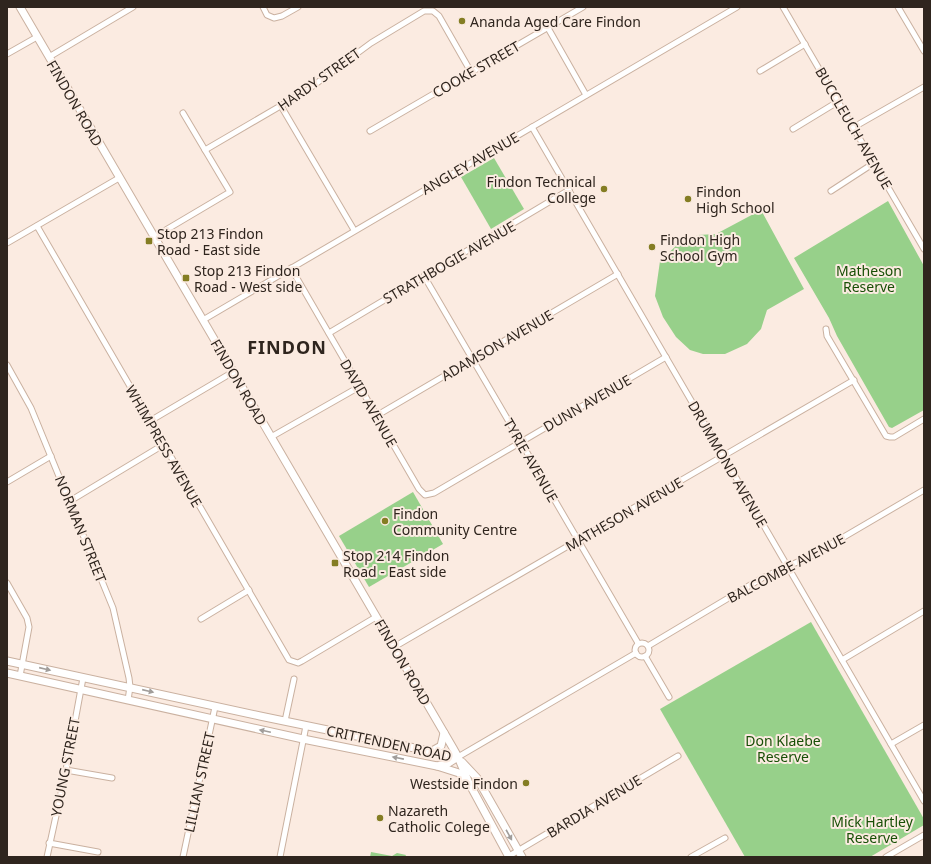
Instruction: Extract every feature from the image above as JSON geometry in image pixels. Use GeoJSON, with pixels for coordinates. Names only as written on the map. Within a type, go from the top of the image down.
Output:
{"type":"FeatureCollection","features":[{"type":"Feature","properties":{"kind":"main road","name":"FINDON ROAD"},"geometry":{"type":"LineString","coordinates":[[20,7],[458,757],[468,782],[509,856]]}},
{"type":"Feature","properties":{"kind":"main road","name":"CRITTENDEN ROAD"},"geometry":{"type":"LineString","coordinates":[[7,661],[215,707],[458,757]]}},
{"type":"Feature","properties":{"kind":"main road","name":"CRITTENDEN ROAD"},"geometry":{"type":"LineString","coordinates":[[7,674],[303,739],[437,766],[447,764],[458,757]]}},
{"type":"Feature","properties":{"kind":"main road"},"geometry":{"type":"LineString","coordinates":[[431,751],[441,746],[444,733]]}},
{"type":"Feature","properties":{"kind":"main road","name":"FINDON ROAD"},"geometry":{"type":"LineString","coordinates":[[458,757],[477,778],[520,854]]}},
{"type":"Feature","properties":{"kind":"main road"},"geometry":{"type":"LineString","coordinates":[[437,766],[459,773],[468,782]]}},
{"type":"Feature","properties":{"kind":"main road"},"geometry":{"type":"LineString","coordinates":[[489,818],[501,820]]}},
{"type":"Feature","properties":{"kind":"street"},"geometry":{"type":"LineString","coordinates":[[49,57],[133,7]]}},
{"type":"Feature","properties":{"kind":"street"},"geometry":{"type":"LineString","coordinates":[[263,7],[267,15],[274,18],[282,16],[298,7]]}},
{"type":"Feature","properties":{"kind":"street","name":"COOKE STREET"},"geometry":{"type":"LineString","coordinates":[[370,131],[583,7]]}},
{"type":"Feature","properties":{"kind":"street","name":"ANGLEY AVENUE"},"geometry":{"type":"LineString","coordinates":[[203,320],[354,230],[737,7]]}},
{"type":"Feature","properties":{"kind":"street","name":"BUCCLEUCH AVENUE"},"geometry":{"type":"LineString","coordinates":[[783,7],[924,249]]}},
{"type":"Feature","properties":{"kind":"street"},"geometry":{"type":"LineString","coordinates":[[898,7],[924,51]]}},
{"type":"Feature","properties":{"kind":"street","name":"HARDY STREET"},"geometry":{"type":"LineString","coordinates":[[205,150],[306,91],[371,42],[424,11],[433,11],[439,16],[471,72]]}},
{"type":"Feature","properties":{"kind":"street"},"geometry":{"type":"LineString","coordinates":[[548,28],[586,95]]}},
{"type":"Feature","properties":{"kind":"street"},"geometry":{"type":"LineString","coordinates":[[7,54],[37,37]]}},
{"type":"Feature","properties":{"kind":"street"},"geometry":{"type":"LineString","coordinates":[[760,71],[805,44]]}},
{"type":"Feature","properties":{"kind":"street"},"geometry":{"type":"LineString","coordinates":[[854,127],[924,87]]}},
{"type":"Feature","properties":{"kind":"street"},"geometry":{"type":"LineString","coordinates":[[792,129],[839,101]]}},
{"type":"Feature","properties":{"kind":"street"},"geometry":{"type":"LineString","coordinates":[[282,106],[354,230]]}},
{"type":"Feature","properties":{"kind":"street"},"geometry":{"type":"LineString","coordinates":[[154,237],[230,192],[183,113]]}},
{"type":"Feature","properties":{"kind":"street","name":"DRUMMOND AVENUE"},"geometry":{"type":"LineString","coordinates":[[532,127],[924,801]]}},
{"type":"Feature","properties":{"kind":"street"},"geometry":{"type":"LineString","coordinates":[[831,191],[874,163]]}},
{"type":"Feature","properties":{"kind":"street"},"geometry":{"type":"LineString","coordinates":[[7,244],[119,178]]}},
{"type":"Feature","properties":{"kind":"street","name":"STRATHBOGIE AVENUE"},"geometry":{"type":"LineString","coordinates":[[329,333],[569,190]]}},
{"type":"Feature","properties":{"kind":"street","name":"WHIMPRESS AVENUE"},"geometry":{"type":"LineString","coordinates":[[37,226],[289,660],[298,663],[376,617]]}},
{"type":"Feature","properties":{"kind":"street","name":"DAVID AVENUE"},"geometry":{"type":"LineString","coordinates":[[291,268],[419,490],[425,495]]}},
{"type":"Feature","properties":{"kind":"street","name":"ADAMSON AVENUE"},"geometry":{"type":"LineString","coordinates":[[376,416],[618,274]]}},
{"type":"Feature","properties":{"kind":"street","name":"TYRIE AVENUE"},"geometry":{"type":"LineString","coordinates":[[424,276],[638,644]]}},
{"type":"Feature","properties":{"kind":"street"},"geometry":{"type":"LineString","coordinates":[[826,329],[827,336],[886,436],[894,437],[924,419]]}},
{"type":"Feature","properties":{"kind":"street","name":"DUNN AVENUE"},"geometry":{"type":"LineString","coordinates":[[425,495],[434,493],[666,357]]}},
{"type":"Feature","properties":{"kind":"street","name":"NORMAN STREET"},"geometry":{"type":"LineString","coordinates":[[7,365],[31,408],[113,608],[130,687],[128,700]]}},
{"type":"Feature","properties":{"kind":"street"},"geometry":{"type":"LineString","coordinates":[[150,421],[233,372]]}},
{"type":"Feature","properties":{"kind":"street","name":"MATHESON AVENUE"},"geometry":{"type":"LineString","coordinates":[[394,647],[854,380]]}},
{"type":"Feature","properties":{"kind":"street"},"geometry":{"type":"LineString","coordinates":[[271,437],[359,387]]}},
{"type":"Feature","properties":{"kind":"street"},"geometry":{"type":"LineString","coordinates":[[70,501],[164,445]]}},
{"type":"Feature","properties":{"kind":"street"},"geometry":{"type":"LineString","coordinates":[[7,482],[51,456]]}},
{"type":"Feature","properties":{"kind":"street","name":"BALCOMBE AVENUE"},"geometry":{"type":"LineString","coordinates":[[648,646],[762,578],[813,555],[924,490]]}},
{"type":"Feature","properties":{"kind":"street"},"geometry":{"type":"LineString","coordinates":[[7,583],[27,618],[29,627],[20,676]]}},
{"type":"Feature","properties":{"kind":"street"},"geometry":{"type":"LineString","coordinates":[[201,619],[248,590]]}},
{"type":"Feature","properties":{"kind":"street"},"geometry":{"type":"LineString","coordinates":[[842,660],[924,612]]}},
{"type":"Feature","properties":{"kind":"street"},"geometry":{"type":"LineString","coordinates":[[643,642],[648,646],[649,653],[645,656],[639,656],[636,653],[635,649],[638,644],[643,642]]}},
{"type":"Feature","properties":{"kind":"street"},"geometry":{"type":"LineString","coordinates":[[458,757],[636,653]]}},
{"type":"Feature","properties":{"kind":"street"},"geometry":{"type":"LineString","coordinates":[[645,656],[669,697]]}},
{"type":"Feature","properties":{"kind":"street","name":"YOUNG STREET"},"geometry":{"type":"LineString","coordinates":[[47,857],[66,770],[83,678]]}},
{"type":"Feature","properties":{"kind":"street"},"geometry":{"type":"LineString","coordinates":[[285,721],[294,679]]}},
{"type":"Feature","properties":{"kind":"street","name":"LILLIAN STREET"},"geometry":{"type":"LineString","coordinates":[[183,857],[215,707]]}},
{"type":"Feature","properties":{"kind":"street"},"geometry":{"type":"LineString","coordinates":[[891,744],[924,725]]}},
{"type":"Feature","properties":{"kind":"street"},"geometry":{"type":"LineString","coordinates":[[280,857],[306,726]]}},
{"type":"Feature","properties":{"kind":"street","name":"BARDIA AVENUE"},"geometry":{"type":"LineString","coordinates":[[509,856],[520,854],[678,756]]}},
{"type":"Feature","properties":{"kind":"street"},"geometry":{"type":"LineString","coordinates":[[66,770],[112,778]]}},
{"type":"Feature","properties":{"kind":"street"},"geometry":{"type":"LineString","coordinates":[[886,857],[924,835]]}},
{"type":"Feature","properties":{"kind":"street"},"geometry":{"type":"LineString","coordinates":[[691,857],[725,838]]}},
{"type":"Feature","properties":{"kind":"street"},"geometry":{"type":"LineString","coordinates":[[50,843],[98,852]]}},
{"type":"Feature","properties":{"kind":"green space"},"geometry":{"type":"Polygon","coordinates":[[[494,158],[524,209],[491,229],[461,177],[494,158]]]}},
{"type":"Feature","properties":{"kind":"green space","name":"Matheson Reserve"},"geometry":{"type":"Polygon","coordinates":[[[888,201],[924,266],[924,410],[892,428],[889,427],[794,258],[888,201]]]}},
{"type":"Feature","properties":{"kind":"green space"},"geometry":{"type":"Polygon","coordinates":[[[761,210],[804,289],[767,310],[761,329],[747,344],[725,354],[703,354],[690,350],[676,337],[663,317],[655,296],[660,261],[678,244],[698,235],[716,234],[761,210]]]}},
{"type":"Feature","properties":{"kind":"green space"},"geometry":{"type":"Polygon","coordinates":[[[413,492],[443,544],[369,587],[339,536],[413,492]]]}},
{"type":"Feature","properties":{"kind":"green space","name":"Don Klaebe Reserve"},"geometry":{"type":"Polygon","coordinates":[[[811,622],[924,819],[924,825],[870,857],[745,857],[660,709],[811,622]]]}},
{"type":"Feature","properties":{"kind":"green space"},"geometry":{"type":"Polygon","coordinates":[[[371,852],[392,856],[397,853],[406,855],[405,857],[370,857],[371,852]]]}},
{"type":"Feature","properties":{"kind":"place","name":"Ananda Aged Care Findon"},"geometry":{"type":"Point","coordinates":[462,21]}},
{"type":"Feature","properties":{"kind":"place","name":"Findon Technical College"},"geometry":{"type":"Point","coordinates":[604,189]}},
{"type":"Feature","properties":{"kind":"place","name":"Findon High School"},"geometry":{"type":"Point","coordinates":[688,199]}},
{"type":"Feature","properties":{"kind":"place","name":"Stop 213 Findon Road - East side"},"geometry":{"type":"Point","coordinates":[149,241]}},
{"type":"Feature","properties":{"kind":"place","name":"Findon High School Gym"},"geometry":{"type":"Point","coordinates":[652,247]}},
{"type":"Feature","properties":{"kind":"place","name":"Stop 213 Findon Road - West side"},"geometry":{"type":"Point","coordinates":[186,278]}},
{"type":"Feature","properties":{"kind":"place","name":"Findon Community Centre"},"geometry":{"type":"Point","coordinates":[385,521]}},
{"type":"Feature","properties":{"kind":"place","name":"Stop 214 Findon Road - East side"},"geometry":{"type":"Point","coordinates":[335,563]}},
{"type":"Feature","properties":{"kind":"place","name":"Westside Findon"},"geometry":{"type":"Point","coordinates":[526,783]}},
{"type":"Feature","properties":{"kind":"place","name":"Nazareth Catholic Colege"},"geometry":{"type":"Point","coordinates":[380,818]}},
{"type":"Feature","properties":{"kind":"district","name":"FINDON"},"geometry":{"type":"Point","coordinates":[287,347]}},
{"type":"Feature","properties":{"kind":"park label","name":"Mick Hartley Reserve"},"geometry":{"type":"Point","coordinates":[872,830]}}]}
